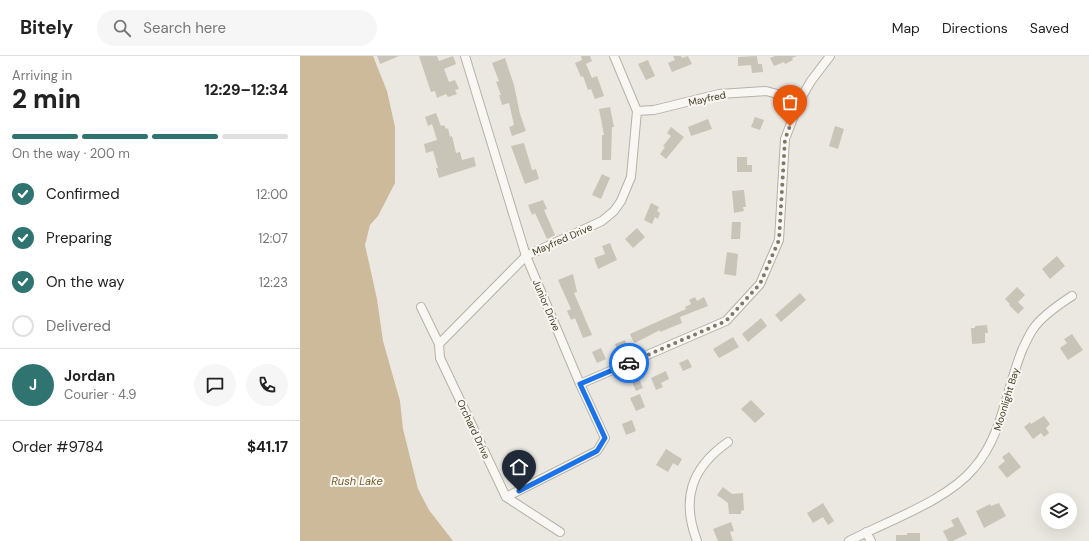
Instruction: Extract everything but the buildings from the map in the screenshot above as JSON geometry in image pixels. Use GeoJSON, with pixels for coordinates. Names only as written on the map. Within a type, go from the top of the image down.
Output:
{"type":"FeatureCollection","features":[{"type":"Feature","properties":{"kind":"street","name":"Junior Drive"},"geometry":{"type":"LineString","coordinates":[[465,56],[526,256],[580,384],[605,438],[597,451],[506,497]]}},
{"type":"Feature","properties":{"kind":"street"},"geometry":{"type":"LineString","coordinates":[[614,56],[638,111]]}},
{"type":"Feature","properties":{"kind":"street"},"geometry":{"type":"LineString","coordinates":[[580,384],[726,321],[760,284],[779,240],[785,139],[800,100],[811,81],[830,56]]}},
{"type":"Feature","properties":{"kind":"street","name":"Mayfred"},"geometry":{"type":"LineString","coordinates":[[638,111],[654,110],[719,94],[766,91],[800,100]]}},
{"type":"Feature","properties":{"kind":"street","name":"Mayfred Drive"},"geometry":{"type":"LineString","coordinates":[[439,344],[526,256],[602,221],[614,211],[621,201],[631,177],[638,111]]}},
{"type":"Feature","properties":{"kind":"street","name":"Moonlight Bay"},"geometry":{"type":"LineString","coordinates":[[849,541],[933,500],[957,485],[975,468],[996,433],[1016,364],[1033,329],[1056,306],[1072,296]]}},
{"type":"Feature","properties":{"kind":"street","name":"Orchard Drive"},"geometry":{"type":"LineString","coordinates":[[421,307],[439,344],[440,358],[506,497]]}},
{"type":"Feature","properties":{"kind":"street"},"geometry":{"type":"LineString","coordinates":[[697,541],[691,526],[689,510],[694,479],[708,458],[728,442]]}},
{"type":"Feature","properties":{"kind":"street"},"geometry":{"type":"LineString","coordinates":[[506,497],[560,532]]}},
{"type":"Feature","properties":{"kind":"street"},"geometry":{"type":"LineString","coordinates":[[866,532],[871,541]]}},
{"type":"Feature","properties":{"kind":"water","name":"Rush Lake"},"geometry":{"type":"Polygon","coordinates":[[[300,56],[373,56],[387,91],[395,127],[395,183],[378,216],[370,225],[365,245],[377,299],[383,341],[400,401],[403,429],[418,489],[429,510],[453,541],[300,541],[300,56]]]}},
{"type":"Feature","properties":{"kind":"way so far"},"geometry":{"type":"LineString","coordinates":[[629,363],[726,321],[760,284],[779,240],[785,139],[790,126]]}},
{"type":"Feature","properties":{"kind":"route"},"geometry":{"type":"LineString","coordinates":[[519,491],[597,451],[605,438],[580,384],[629,363]]}}]}
